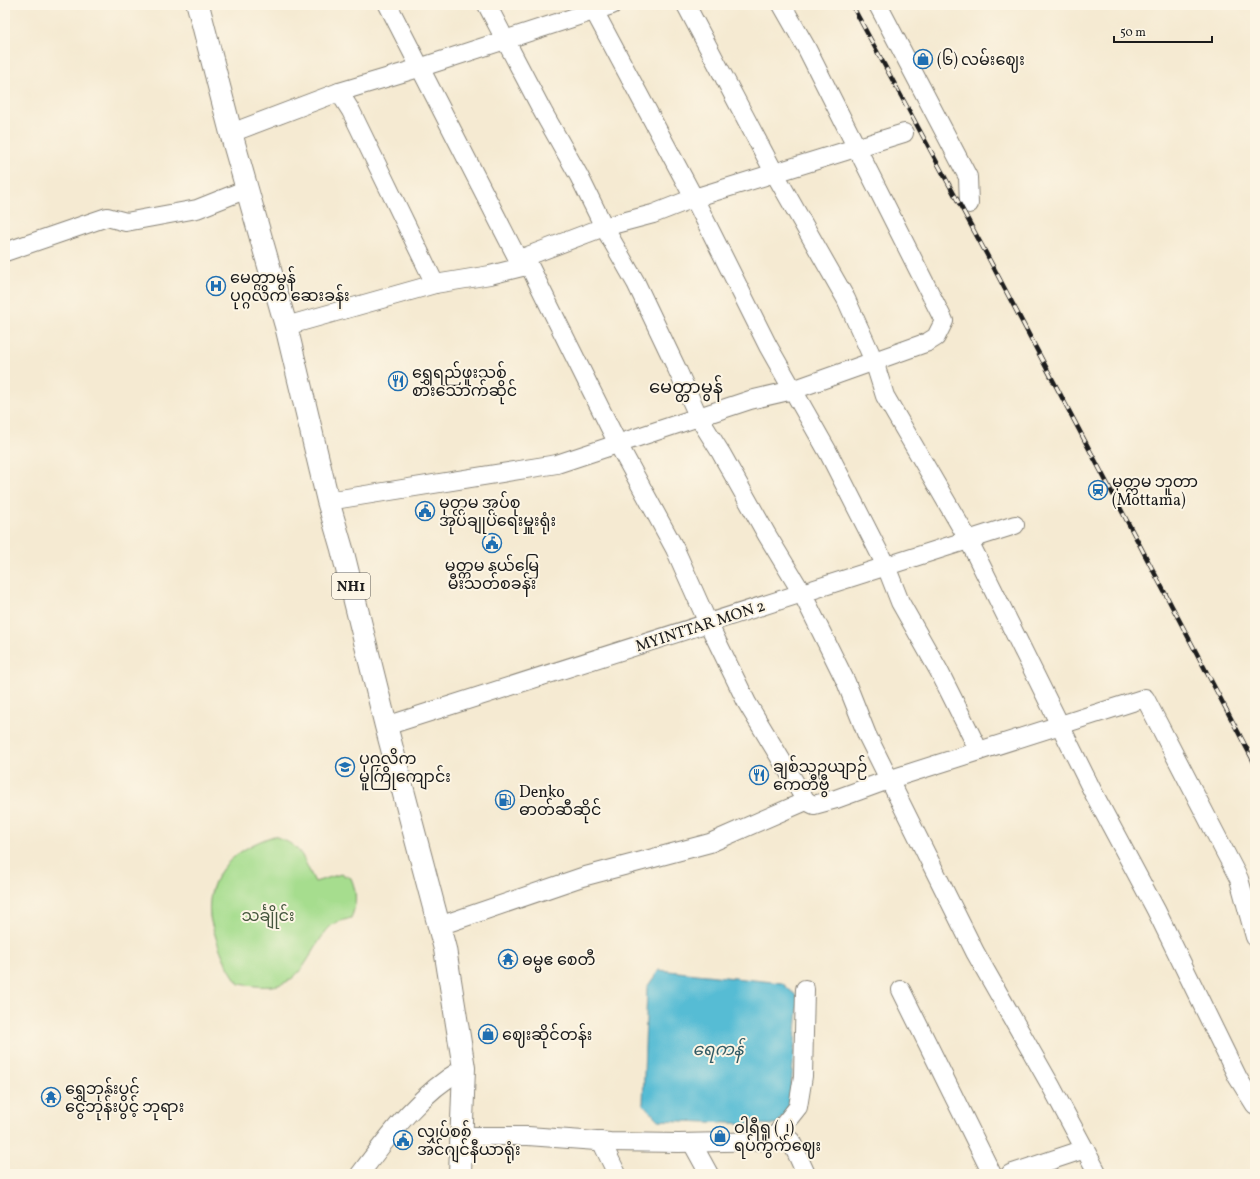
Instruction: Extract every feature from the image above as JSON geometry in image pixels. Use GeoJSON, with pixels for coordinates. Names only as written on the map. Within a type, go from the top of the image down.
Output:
{"type":"FeatureCollection","features":[{"type":"Feature","properties":{"kind":"highway","name":"NH1"},"geometry":{"type":"LineString","coordinates":[[198,5],[231,133],[286,326],[328,502],[342,549],[386,726],[445,949],[464,1068],[460,1174]]}},
{"type":"Feature","properties":{"kind":"street"},"geometry":{"type":"LineString","coordinates":[[388,5],[419,68],[524,262],[618,444],[675,549],[708,623],[747,703],[806,801],[814,805],[829,801],[891,779],[1145,698],[1238,879],[1255,937]]}},
{"type":"Feature","properties":{"kind":"street"},"geometry":{"type":"LineString","coordinates":[[488,5],[604,227],[636,283],[678,369],[699,418],[721,453],[767,536],[802,593],[846,682],[867,735],[891,779],[975,952],[1051,1086],[1098,1174]]}},
{"type":"Feature","properties":{"kind":"street"},"geometry":{"type":"LineString","coordinates":[[231,133],[339,92],[419,68],[592,8],[612,5]]}},
{"type":"Feature","properties":{"kind":"street"},"geometry":{"type":"LineString","coordinates":[[686,5],[775,174],[846,299],[874,361],[885,396],[968,540],[1094,794],[1156,910],[1238,1078],[1255,1106]]}},
{"type":"Feature","properties":{"kind":"street"},"geometry":{"type":"LineString","coordinates":[[328,502],[557,464],[750,400],[793,390],[928,342],[936,336],[944,321],[806,47],[782,5]]}},
{"type":"Feature","properties":{"kind":"street"},"geometry":{"type":"LineString","coordinates":[[878,5],[968,177],[969,204]]}},
{"type":"Feature","properties":{"kind":"street"},"geometry":{"type":"LineString","coordinates":[[592,8],[694,198],[768,346],[828,452],[886,566],[900,602],[939,671],[979,751]]}},
{"type":"Feature","properties":{"kind":"street"},"geometry":{"type":"LineString","coordinates":[[339,92],[351,111],[419,255],[435,284]]}},
{"type":"Feature","properties":{"kind":"street"},"geometry":{"type":"LineString","coordinates":[[286,326],[435,284],[490,275],[524,262],[604,227],[653,214],[694,198],[904,133]]}},
{"type":"Feature","properties":{"kind":"street"},"geometry":{"type":"LineString","coordinates":[[5,252],[107,217],[126,222],[197,209],[247,189]]}},
{"type":"Feature","properties":{"kind":"street","name":"MYINTTAR MON 2"},"geometry":{"type":"LineString","coordinates":[[386,726],[1015,525]]}},
{"type":"Feature","properties":{"kind":"street"},"geometry":{"type":"LineString","coordinates":[[439,926],[582,877],[710,843],[806,801]]}},
{"type":"Feature","properties":{"kind":"street"},"geometry":{"type":"LineString","coordinates":[[772,1141],[798,1107],[803,1076],[805,989]]}},
{"type":"Feature","properties":{"kind":"street"},"geometry":{"type":"LineString","coordinates":[[901,990],[992,1174]]}},
{"type":"Feature","properties":{"kind":"street"},"geometry":{"type":"LineString","coordinates":[[360,1174],[395,1127],[444,1080],[464,1068]]}},
{"type":"Feature","properties":{"kind":"street"},"geometry":{"type":"LineString","coordinates":[[462,1136],[528,1136],[601,1141],[791,1141],[806,1174]]}},
{"type":"Feature","properties":{"kind":"street"},"geometry":{"type":"LineString","coordinates":[[601,1141],[616,1174]]}},
{"type":"Feature","properties":{"kind":"street"},"geometry":{"type":"LineString","coordinates":[[692,1142],[709,1174]]}},
{"type":"Feature","properties":{"kind":"street"},"geometry":{"type":"LineString","coordinates":[[1010,1174],[1085,1149]]}},
{"type":"Feature","properties":{"kind":"green space","name":"သင်္ချိုင်း"},"geometry":{"type":"Polygon","coordinates":[[[274,836],[291,844],[300,853],[315,882],[341,874],[351,878],[356,898],[354,908],[351,918],[335,923],[328,928],[306,963],[291,979],[275,986],[253,986],[239,984],[223,957],[211,922],[210,902],[213,888],[218,876],[226,865],[236,856],[260,841],[274,836]]]}},
{"type":"Feature","properties":{"kind":"water","name":"ရေကန်"},"geometry":{"type":"Polygon","coordinates":[[[659,970],[782,983],[799,998],[789,1110],[776,1125],[658,1120],[643,1104],[647,987],[659,970]]]}},
{"type":"Feature","properties":{"kind":"railway"},"geometry":{"type":"LineString","coordinates":[[852,5],[987,255],[1255,764]]}},
{"type":"Feature","properties":{"kind":"place","name":"(၆) လမ်းဈေး"},"geometry":{"type":"Point","coordinates":[923,59]}},
{"type":"Feature","properties":{"kind":"place","name":"မေတ္တာမွန် ပုဂ္ဂလိက ဆေးခန်း"},"geometry":{"type":"Point","coordinates":[216,286]}},
{"type":"Feature","properties":{"kind":"place","name":"ရွှေရည်ဖူးသစ် စားသောက်ဆိုင်"},"geometry":{"type":"Point","coordinates":[398,381]}},
{"type":"Feature","properties":{"kind":"place","name":"မုတ္တမ ဘူတာ (Mottama)"},"geometry":{"type":"Point","coordinates":[1098,490]}},
{"type":"Feature","properties":{"kind":"place","name":"မုတ္တမ အုပ်စု အုပ်ချုပ်ရေးမှူးရုံး"},"geometry":{"type":"Point","coordinates":[425,511]}},
{"type":"Feature","properties":{"kind":"place","name":"မုတ္တမ နယ်မြေ မီးသတ်စခန်း"},"geometry":{"type":"Point","coordinates":[492,543]}},
{"type":"Feature","properties":{"kind":"place","name":"ပုဂ္ဂလိက မူကြိုကျောင်း"},"geometry":{"type":"Point","coordinates":[345,767]}},
{"type":"Feature","properties":{"kind":"place","name":"ချစ်သူဥယျာဉ် ကေတီဗွီ"},"geometry":{"type":"Point","coordinates":[759,775]}},
{"type":"Feature","properties":{"kind":"place","name":"Denko ဓာတ်ဆီဆိုင်"},"geometry":{"type":"Point","coordinates":[505,800]}},
{"type":"Feature","properties":{"kind":"place","name":"ဓမ္မဧ စေတီ"},"geometry":{"type":"Point","coordinates":[508,959]}},
{"type":"Feature","properties":{"kind":"place","name":"ဈေးဆိုင်တန်း"},"geometry":{"type":"Point","coordinates":[488,1034]}},
{"type":"Feature","properties":{"kind":"place","name":"ရွှေဘုန်းပွင့် ငွေဘုန်းပွင့် ဘုရား"},"geometry":{"type":"Point","coordinates":[51,1097]}},
{"type":"Feature","properties":{"kind":"place","name":"ဝါရီရူ (၂) ရပ်ကွက်ဈေး"},"geometry":{"type":"Point","coordinates":[720,1136]}},
{"type":"Feature","properties":{"kind":"place","name":"လျှပ်စစ် အင်ဂျင်နီယာရုံး"},"geometry":{"type":"Point","coordinates":[403,1140]}},
{"type":"Feature","properties":{"kind":"district","name":"မေတ္တာမွန်"},"geometry":{"type":"Point","coordinates":[686,387]}}]}
